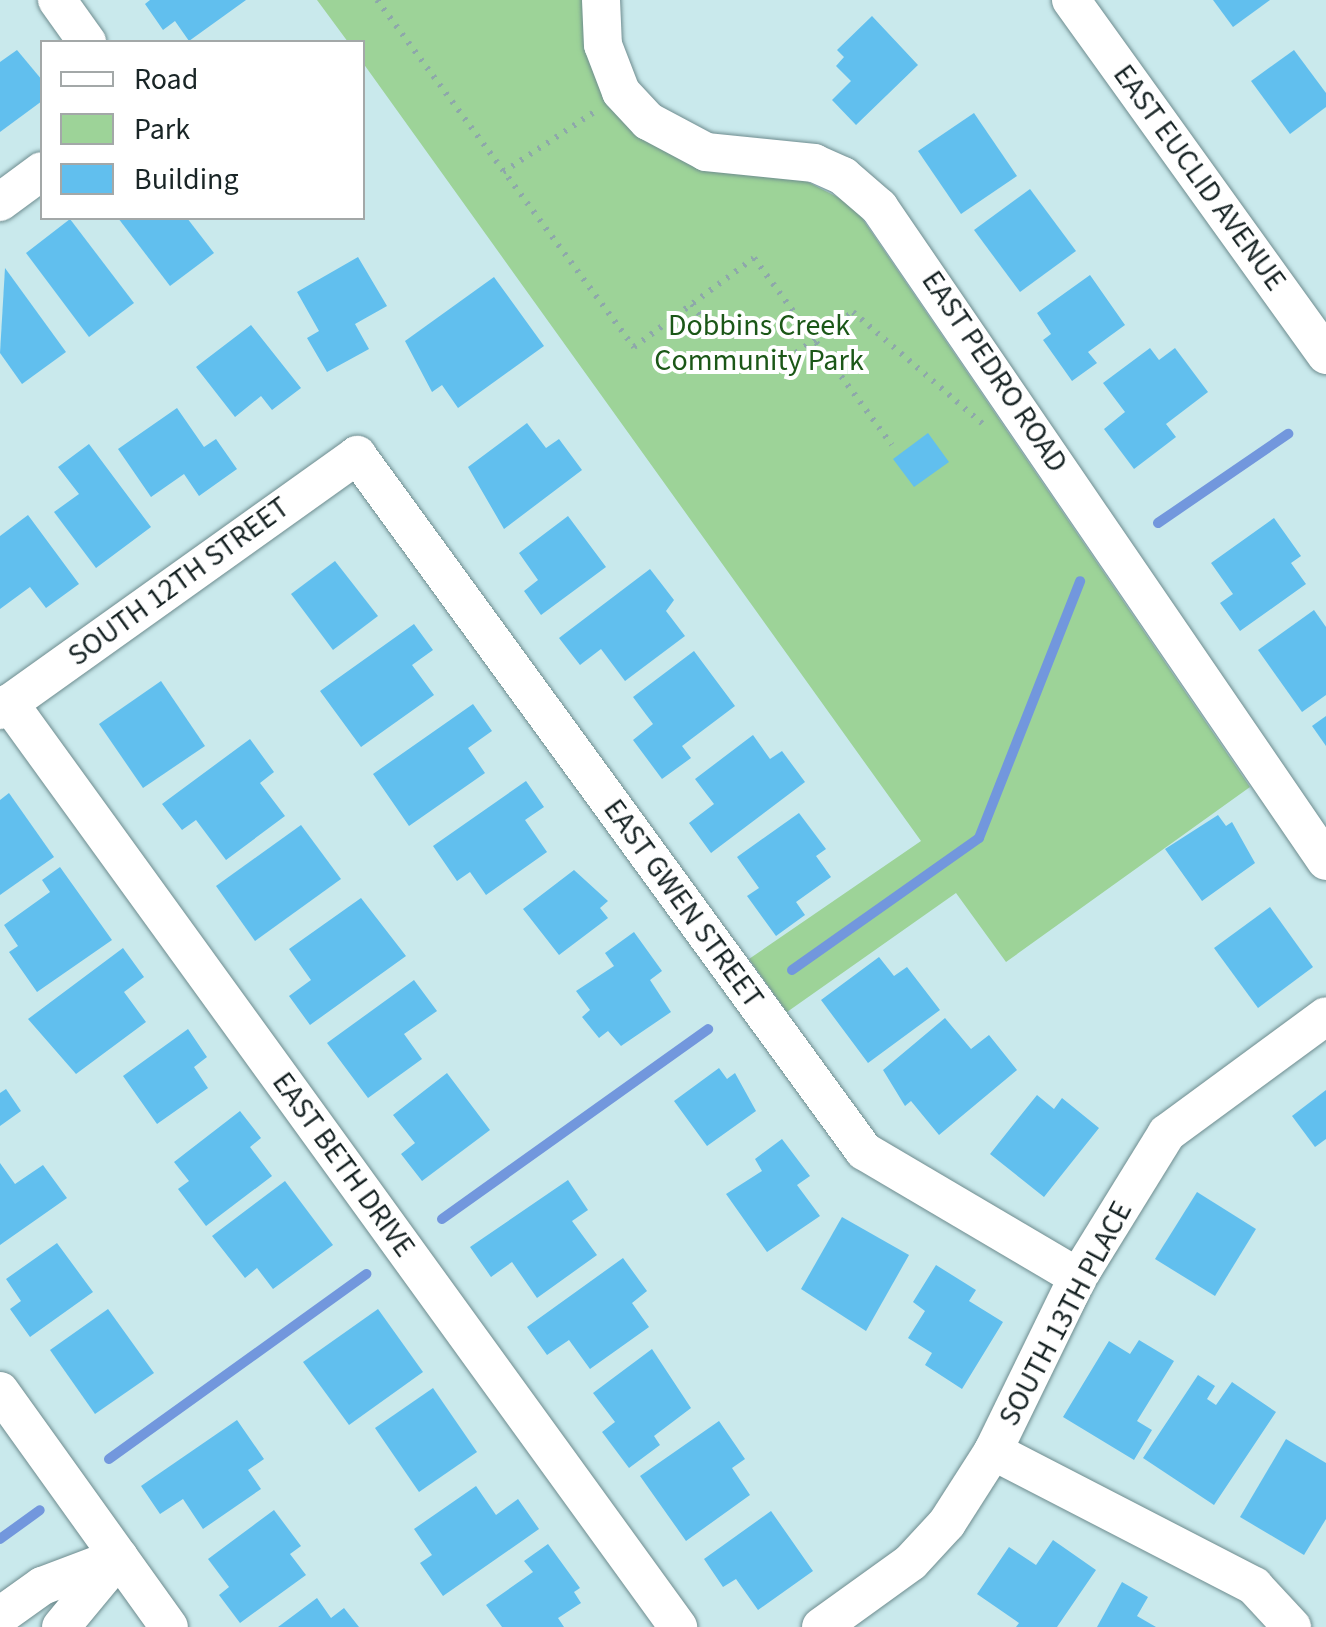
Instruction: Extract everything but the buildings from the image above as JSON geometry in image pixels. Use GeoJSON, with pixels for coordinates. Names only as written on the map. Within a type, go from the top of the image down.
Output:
{"type":"FeatureCollection","features":[{"type":"Feature","properties":{"kind":"street"},"geometry":{"type":"LineString","coordinates":[[57,0],[86,40]]}},
{"type":"Feature","properties":{"kind":"street","name":"EAST PEDRO ROAD"},"geometry":{"type":"LineString","coordinates":[[601,0],[603,45],[621,92],[673,139],[706,152],[814,162],[879,206],[1326,862]]}},
{"type":"Feature","properties":{"kind":"street","name":"EAST EUCLID AVENUE"},"geometry":{"type":"LineString","coordinates":[[1071,0],[1326,355]]}},
{"type":"Feature","properties":{"kind":"street"},"geometry":{"type":"LineString","coordinates":[[0,202],[40,172]]}},
{"type":"Feature","properties":{"kind":"street","name":"SOUTH 12TH STREET"},"geometry":{"type":"LineString","coordinates":[[4,706],[357,455]]}},
{"type":"Feature","properties":{"kind":"street","name":"EAST GWEN STREET"},"geometry":{"type":"LineString","coordinates":[[357,455],[864,1151],[1078,1277]]}},
{"type":"Feature","properties":{"kind":"street","name":"EAST BETH DRIVE"},"geometry":{"type":"LineString","coordinates":[[4,706],[678,1627]]}},
{"type":"Feature","properties":{"kind":"street","name":"SOUTH 13TH PLACE"},"geometry":{"type":"LineString","coordinates":[[821,1627],[911,1562],[946,1524],[993,1451],[1078,1277],[1168,1133],[1326,1016]]}},
{"type":"Feature","properties":{"kind":"street"},"geometry":{"type":"LineString","coordinates":[[0,1391],[169,1627]]}},
{"type":"Feature","properties":{"kind":"street"},"geometry":{"type":"LineString","coordinates":[[993,1451],[1254,1586],[1292,1627]]}},
{"type":"Feature","properties":{"kind":"street"},"geometry":{"type":"LineString","coordinates":[[4,1619],[42,1586],[119,1557]]}},
{"type":"Feature","properties":{"kind":"street"},"geometry":{"type":"LineString","coordinates":[[61,1627],[119,1557]]}},
{"type":"Feature","properties":{"kind":"path"},"geometry":{"type":"LineString","coordinates":[[377,0],[634,347],[754,258],[892,445]]}},
{"type":"Feature","properties":{"kind":"path"},"geometry":{"type":"LineString","coordinates":[[503,172],[621,92]]}},
{"type":"Feature","properties":{"kind":"path"},"geometry":{"type":"LineString","coordinates":[[692,304],[710,328]]}},
{"type":"Feature","properties":{"kind":"path"},"geometry":{"type":"LineString","coordinates":[[796,353],[853,312],[986,427]]}},
{"type":"Feature","properties":{"kind":"green space","name":"Dobbins Creek Community Park"},"geometry":{"type":"Polygon","coordinates":[[[317,0],[584,0],[590,44],[701,167],[800,178],[853,205],[1250,787],[1006,962],[956,893],[787,1012],[749,959],[921,841],[365,66],[365,40],[347,40],[317,0]]]}},
{"type":"Feature","properties":{"kind":"waterway"},"geometry":{"type":"LineString","coordinates":[[1158,523],[1288,434]]}},
{"type":"Feature","properties":{"kind":"waterway"},"geometry":{"type":"LineString","coordinates":[[792,970],[979,838],[1080,581]]}},
{"type":"Feature","properties":{"kind":"waterway"},"geometry":{"type":"LineString","coordinates":[[442,1219],[708,1029]]}},
{"type":"Feature","properties":{"kind":"waterway"},"geometry":{"type":"LineString","coordinates":[[109,1459],[366,1274]]}},
{"type":"Feature","properties":{"kind":"waterway"},"geometry":{"type":"LineString","coordinates":[[0,1539],[40,1510]]}}]}
